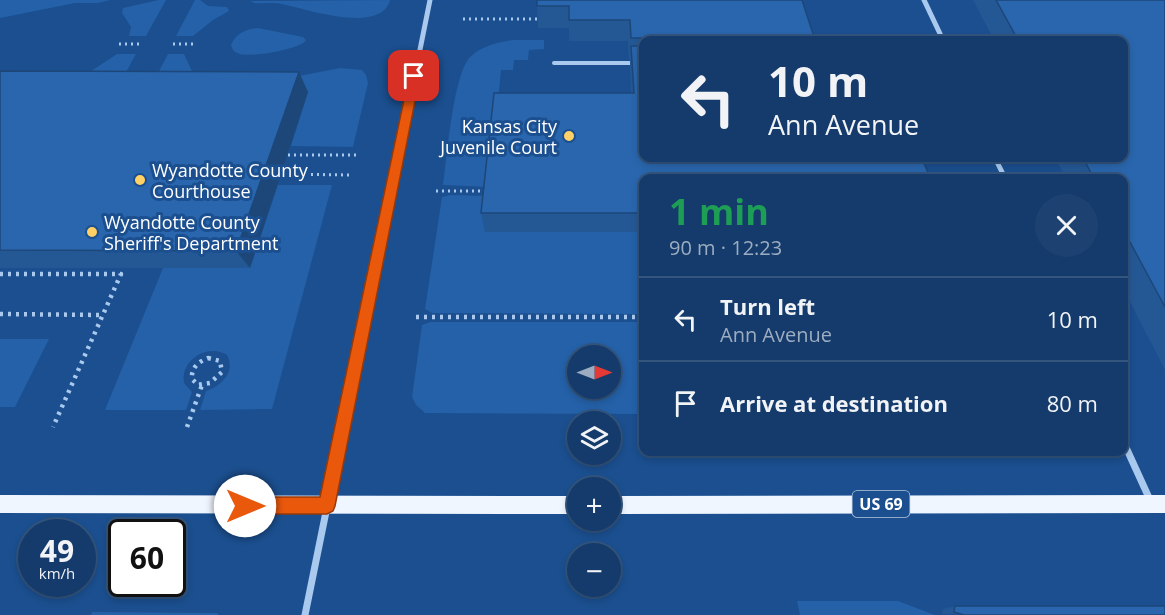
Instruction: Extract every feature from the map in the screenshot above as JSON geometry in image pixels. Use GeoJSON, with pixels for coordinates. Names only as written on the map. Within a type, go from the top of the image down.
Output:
{"type":"FeatureCollection","features":[{"type":"Feature","properties":{"kind":"main road"},"geometry":{"type":"LineString","coordinates":[[0,504],[567,505]]}},
{"type":"Feature","properties":{"kind":"main road","name":"US 69"},"geometry":{"type":"LineString","coordinates":[[621,505],[1158,504]]}},
{"type":"Feature","properties":{"kind":"street"},"geometry":{"type":"LineString","coordinates":[[305,615],[430,0]]}},
{"type":"Feature","properties":{"kind":"street"},"geometry":{"type":"LineString","coordinates":[[924,0],[941,36]]}},
{"type":"Feature","properties":{"kind":"street"},"geometry":{"type":"LineString","coordinates":[[1128,450],[1158,504]]}},
{"type":"Feature","properties":{"kind":"lane"},"geometry":{"type":"LineString","coordinates":[[554,63],[639,63]]}},
{"type":"Feature","properties":{"kind":"path"},"geometry":{"type":"LineString","coordinates":[[463,19],[538,19]]}},
{"type":"Feature","properties":{"kind":"path"},"geometry":{"type":"LineString","coordinates":[[119,44],[142,44]]}},
{"type":"Feature","properties":{"kind":"path"},"geometry":{"type":"LineString","coordinates":[[173,44],[195,44]]}},
{"type":"Feature","properties":{"kind":"path"},"geometry":{"type":"LineString","coordinates":[[288,154],[356,155]]}},
{"type":"Feature","properties":{"kind":"path"},"geometry":{"type":"LineString","coordinates":[[282,174],[351,175]]}},
{"type":"Feature","properties":{"kind":"path"},"geometry":{"type":"LineString","coordinates":[[436,191],[489,191]]}},
{"type":"Feature","properties":{"kind":"path"},"geometry":{"type":"LineString","coordinates":[[36,274],[39,268]]}},
{"type":"Feature","properties":{"kind":"path"},"geometry":{"type":"LineString","coordinates":[[0,274],[121,274],[52,427]]}},
{"type":"Feature","properties":{"kind":"path"},"geometry":{"type":"LineString","coordinates":[[0,314],[103,315]]}},
{"type":"Feature","properties":{"kind":"path"},"geometry":{"type":"LineString","coordinates":[[416,317],[639,317]]}},
{"type":"Feature","properties":{"kind":"path"},"geometry":{"type":"LineString","coordinates":[[204,359],[217,359],[222,364],[222,372],[214,381],[202,385],[194,382],[192,370],[204,359]]}},
{"type":"Feature","properties":{"kind":"path"},"geometry":{"type":"LineString","coordinates":[[187,427],[202,385]]}},
{"type":"Feature","properties":{"kind":"shaded area"},"geometry":{"type":"Polygon","coordinates":[[[0,0],[110,0],[98,3],[75,3],[0,18],[0,0]]]}},
{"type":"Feature","properties":{"kind":"shaded area"},"geometry":{"type":"Polygon","coordinates":[[[166,0],[146,36],[129,36],[131,27],[122,13],[123,8],[166,0]]]}},
{"type":"Feature","properties":{"kind":"shaded area"},"geometry":{"type":"Polygon","coordinates":[[[195,0],[200,0],[208,6],[227,7],[229,11],[193,36],[176,36],[195,0]]]}},
{"type":"Feature","properties":{"kind":"shaded area"},"geometry":{"type":"Polygon","coordinates":[[[390,0],[384,10],[373,16],[358,18],[324,14],[282,4],[251,1],[390,0]]]}},
{"type":"Feature","properties":{"kind":"shaded area"},"geometry":{"type":"Polygon","coordinates":[[[258,28],[303,37],[306,40],[295,47],[262,54],[243,55],[234,51],[231,45],[239,35],[258,28]]]}},
{"type":"Feature","properties":{"kind":"shaded area"},"geometry":{"type":"Polygon","coordinates":[[[513,40],[544,40],[544,49],[529,50],[528,60],[514,60],[513,70],[501,70],[490,187],[443,185],[455,98],[464,67],[470,57],[484,47],[513,40]]]}},
{"type":"Feature","properties":{"kind":"shaded area"},"geometry":{"type":"Polygon","coordinates":[[[117,54],[136,54],[115,92],[85,75],[117,54]]]}},
{"type":"Feature","properties":{"kind":"shaded area"},"geometry":{"type":"Polygon","coordinates":[[[168,54],[184,54],[192,71],[201,78],[253,85],[340,68],[362,70],[368,83],[353,147],[291,146],[308,92],[148,92],[168,54]]]}},
{"type":"Feature","properties":{"kind":"shaded area"},"geometry":{"type":"Polygon","coordinates":[[[278,185],[332,185],[272,409],[200,410],[206,391],[217,386],[226,378],[230,367],[227,355],[212,351],[197,356],[186,367],[184,383],[192,392],[186,410],[105,410],[163,268],[250,268],[278,185]]]}},
{"type":"Feature","properties":{"kind":"shaded area"},"geometry":{"type":"Polygon","coordinates":[[[450,195],[489,196],[639,231],[639,314],[432,313],[425,309],[442,197],[450,195]]]}},
{"type":"Feature","properties":{"kind":"shaded area"},"geometry":{"type":"Polygon","coordinates":[[[430,322],[639,322],[639,414],[621,414],[621,411],[567,411],[567,414],[425,413],[416,405],[412,397],[422,325],[430,322]]]}},
{"type":"Feature","properties":{"kind":"shaded area"},"geometry":{"type":"Polygon","coordinates":[[[0,339],[49,339],[15,407],[0,407],[0,339]]]}},
{"type":"Feature","properties":{"kind":"shaded area"},"geometry":{"type":"Polygon","coordinates":[[[797,601],[898,601],[935,615],[800,615],[797,601]]]}},
{"type":"Feature","properties":{"kind":"shaded area"},"geometry":{"type":"Polygon","coordinates":[[[92,612],[217,613],[219,615],[91,615],[92,612]]]}},
{"type":"Feature","properties":{"kind":"building"},"geometry":{"type":"Polygon","coordinates":[[[537,0],[802,0],[814,36],[639,36],[639,38],[631,38],[630,20],[569,20],[569,6],[537,6],[537,0]]]}},
{"type":"Feature","properties":{"kind":"building"},"geometry":{"type":"Polygon","coordinates":[[[996,0],[1165,0],[1165,307],[1128,238],[1128,174],[1092,174],[1085,162],[1128,162],[1128,36],[1016,36],[996,0]]]}},
{"type":"Feature","properties":{"kind":"building","name":"Kansas City Juvenile Court"},"geometry":{"type":"Polygon","coordinates":[[[631,46],[639,46],[639,162],[924,162],[928,174],[639,174],[639,213],[481,213],[494,93],[634,93],[631,46]]]}},
{"type":"Feature","properties":{"kind":"building","name":"Wyandotte County Courthouse"},"geometry":{"type":"Polygon","coordinates":[[[0,71],[299,72],[236,251],[0,250],[0,71]]]}},
{"type":"Feature","properties":{"kind":"building"},"geometry":{"type":"Polygon","coordinates":[[[955,606],[1165,606],[1165,615],[964,615],[954,612],[955,606]]]}},
{"type":"Feature","properties":{"kind":"place","name":"Kansas City Juvenile Court"},"geometry":{"type":"Point","coordinates":[569,136]}},
{"type":"Feature","properties":{"kind":"place","name":"Wyandotte County Courthouse"},"geometry":{"type":"Point","coordinates":[140,180]}},
{"type":"Feature","properties":{"kind":"place","name":"Wyandotte County Sheriff's Department"},"geometry":{"type":"Point","coordinates":[92,232]}},
{"type":"Feature","properties":{"kind":"route"},"geometry":{"type":"LineString","coordinates":[[245,506],[327,506],[414,76]]}}]}
